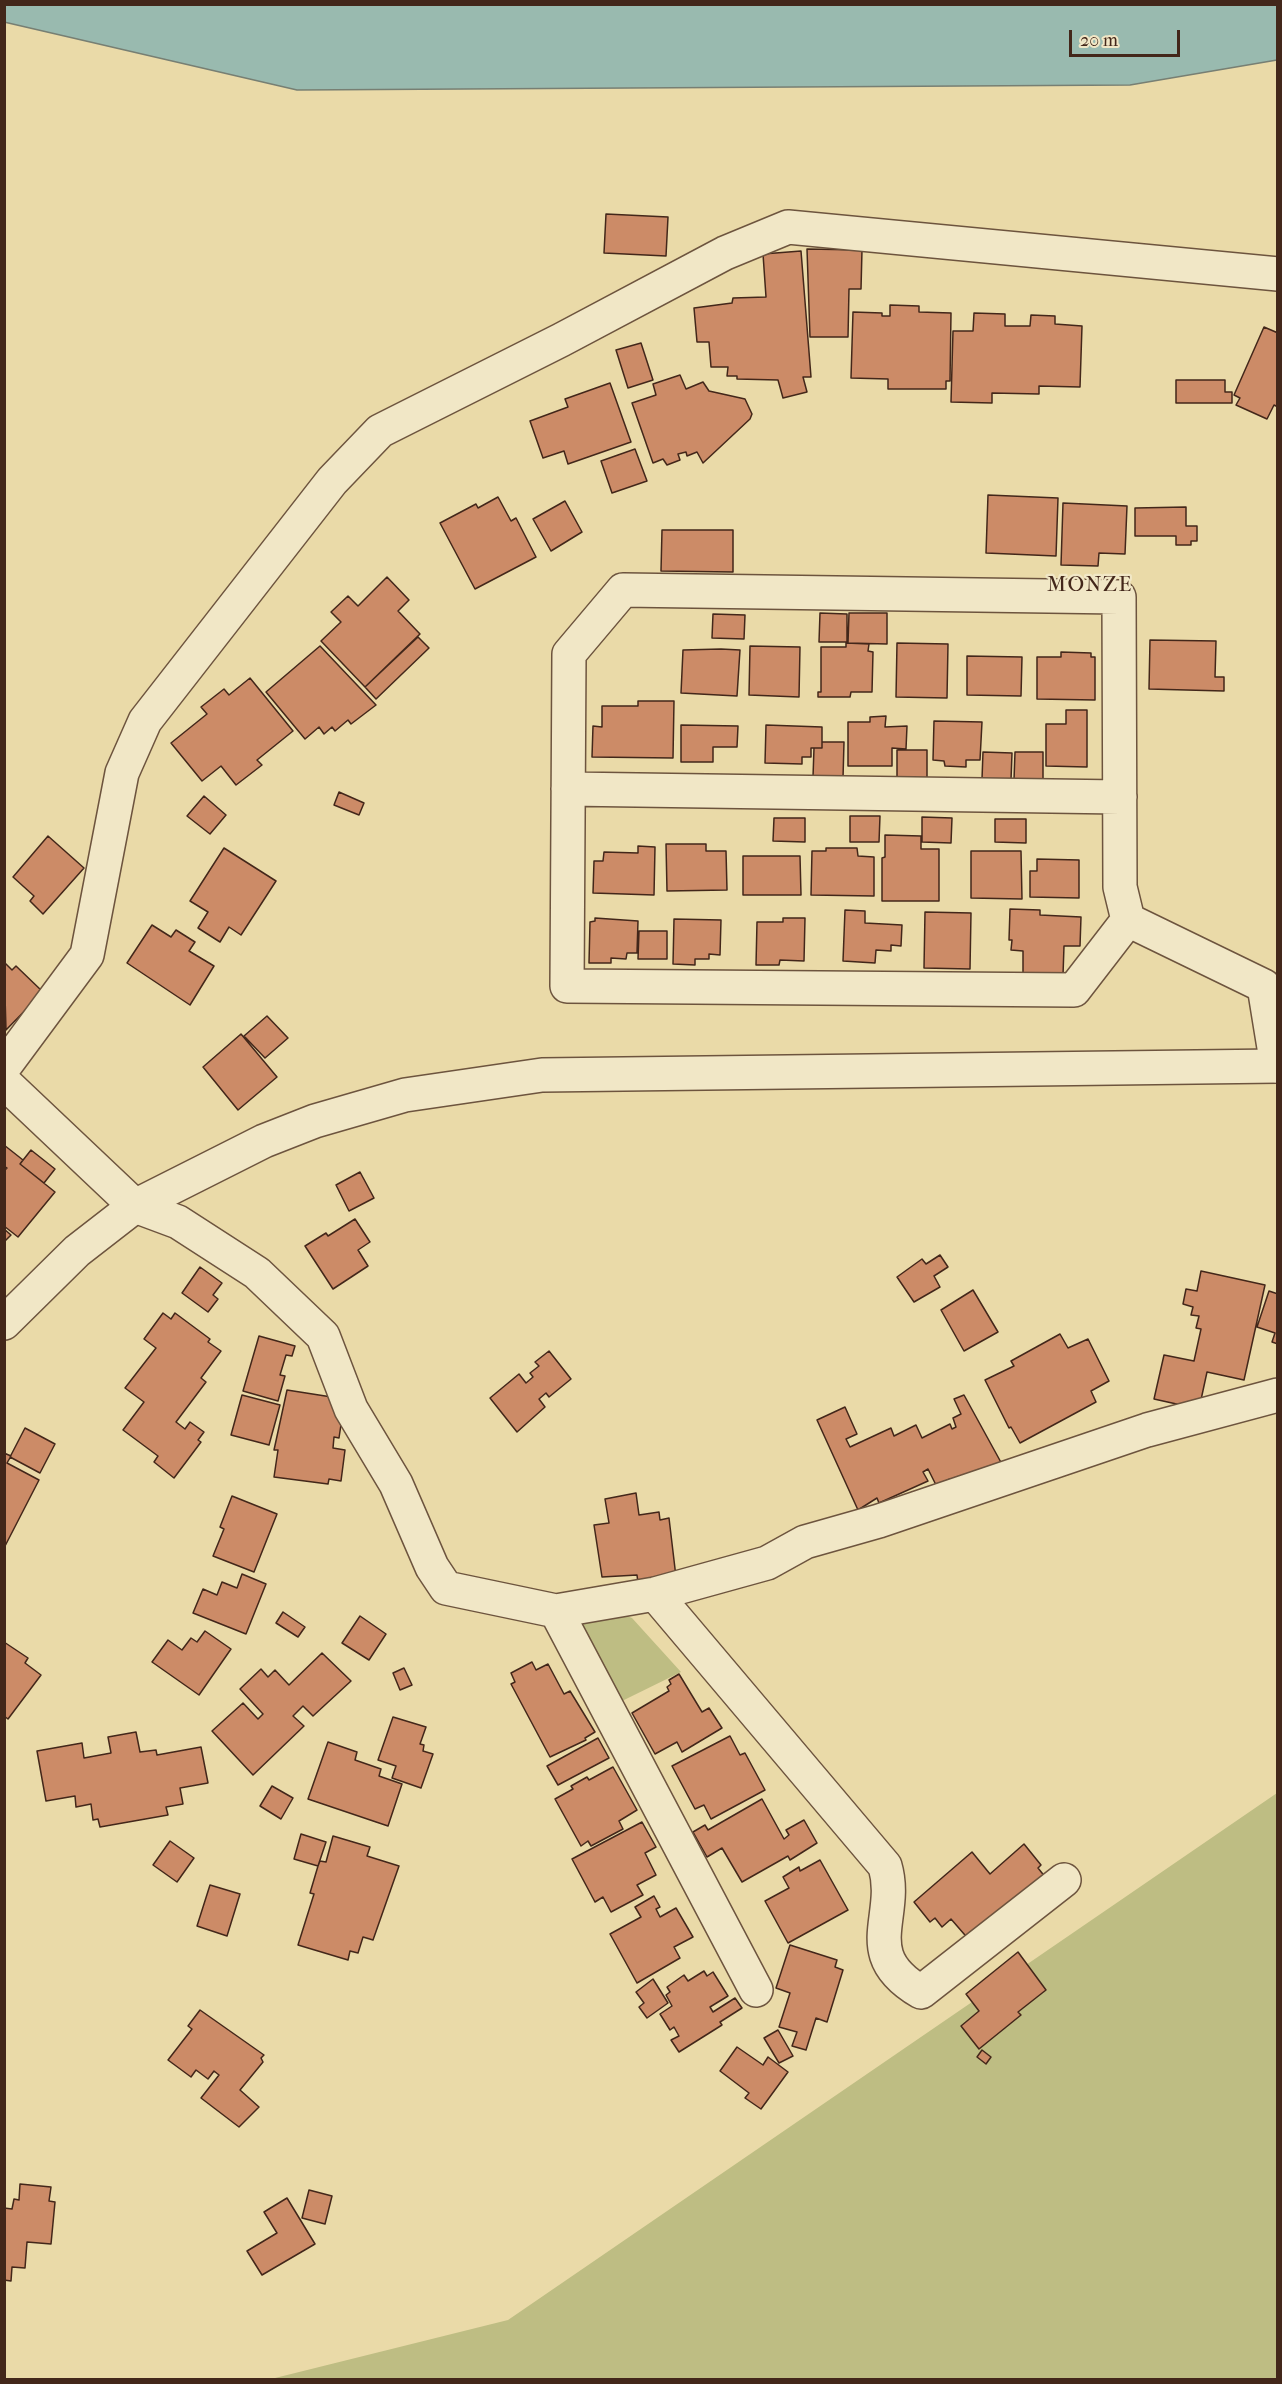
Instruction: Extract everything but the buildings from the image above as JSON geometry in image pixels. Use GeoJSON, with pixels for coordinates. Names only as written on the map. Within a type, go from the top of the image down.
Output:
{"type":"FeatureCollection","features":[{"type":"Feature","properties":{"kind":"street"},"geometry":{"type":"LineString","coordinates":[[4,1067],[87,955],[122,773],[145,721],[332,481],[380,430],[561,340],[725,253],[788,227],[1278,274]]}},
{"type":"Feature","properties":{"kind":"street"},"geometry":{"type":"LineString","coordinates":[[623,590],[1119,597],[1120,887],[1128,920],[1074,990],[567,986],[569,654],[623,590]]}},
{"type":"Feature","properties":{"kind":"street"},"geometry":{"type":"LineString","coordinates":[[568,789],[1120,796]]}},
{"type":"Feature","properties":{"kind":"street"},"geometry":{"type":"LineString","coordinates":[[4,1323],[77,1251],[135,1206],[264,1141],[315,1121],[405,1095],[542,1075],[1277,1066],[1264,986],[1128,920]]}},
{"type":"Feature","properties":{"kind":"street"},"geometry":{"type":"LineString","coordinates":[[4,1082],[135,1206],[178,1222],[257,1273],[323,1336],[351,1409],[396,1484],[432,1567],[446,1588],[556,1611],[655,1594],[767,1563],[805,1542],[879,1521],[1147,1430],[1278,1395]]}},
{"type":"Feature","properties":{"kind":"street"},"geometry":{"type":"LineString","coordinates":[[655,1594],[885,1866],[890,1884],[884,1914],[885,1950],[898,1977],[912,1987],[921,1992],[1064,1880]]}},
{"type":"Feature","properties":{"kind":"street"},"geometry":{"type":"LineString","coordinates":[[556,1611],[756,1990]]}},
{"type":"Feature","properties":{"kind":"shaded area"},"geometry":{"type":"Polygon","coordinates":[[[622,1614],[632,1618],[681,1672],[622,1701],[582,1625],[584,1617],[622,1614]]]}},
{"type":"Feature","properties":{"kind":"shaded area"},"geometry":{"type":"Polygon","coordinates":[[[1277,1793],[1277,2379],[267,2380],[508,2320],[1277,1793]]]}},
{"type":"Feature","properties":{"kind":"water"},"geometry":{"type":"Polygon","coordinates":[[[5,4],[1277,4],[1277,60],[1130,85],[297,90],[4,22],[5,4]]]}},
{"type":"Feature","properties":{"kind":"district","name":"MONZE"},"geometry":{"type":"Point","coordinates":[1090,586]}}]}
